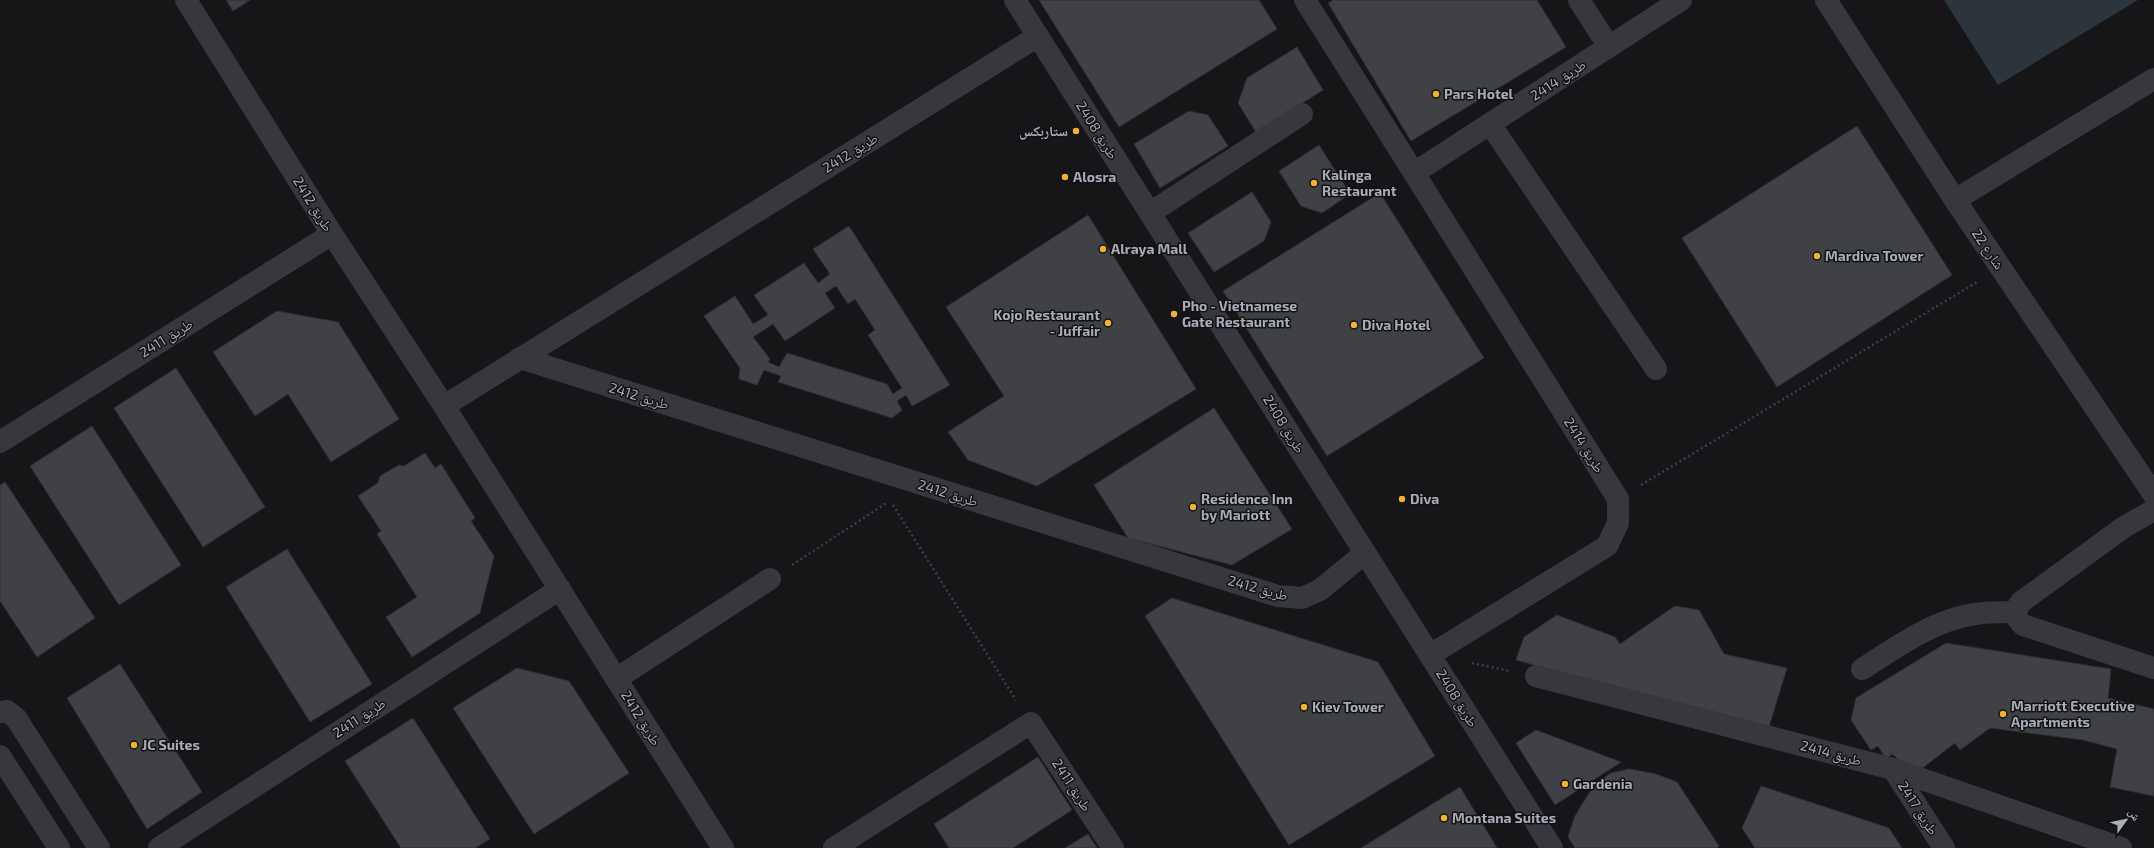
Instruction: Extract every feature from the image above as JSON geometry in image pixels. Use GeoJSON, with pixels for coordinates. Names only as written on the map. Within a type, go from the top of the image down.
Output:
{"type":"FeatureCollection","features":[{"type":"Feature","properties":{"kind":"street","name":"طريق 2412"},"geometry":{"type":"LineString","coordinates":[[186,0],[332,234],[444,406],[723,848]]}},
{"type":"Feature","properties":{"kind":"street","name":"طريق 2408"},"geometry":{"type":"LineString","coordinates":[[1015,0],[1552,848]]}},
{"type":"Feature","properties":{"kind":"street"},"geometry":{"type":"LineString","coordinates":[[1579,0],[1609,47]]}},
{"type":"Feature","properties":{"kind":"street","name":"طريق 2414"},"geometry":{"type":"LineString","coordinates":[[1414,173],[1681,0]]}},
{"type":"Feature","properties":{"kind":"street","name":"شارع 22"},"geometry":{"type":"LineString","coordinates":[[1826,0],[1955,200],[2154,495]]}},
{"type":"Feature","properties":{"kind":"street","name":"طريق 2414"},"geometry":{"type":"LineString","coordinates":[[1307,1],[1618,499]]}},
{"type":"Feature","properties":{"kind":"street","name":"طريق 2412"},"geometry":{"type":"LineString","coordinates":[[444,406],[1038,36]]}},
{"type":"Feature","properties":{"kind":"street"},"geometry":{"type":"LineString","coordinates":[[1955,200],[2154,79]]}},
{"type":"Feature","properties":{"kind":"street"},"geometry":{"type":"LineString","coordinates":[[1150,213],[1302,114]]}},
{"type":"Feature","properties":{"kind":"street"},"geometry":{"type":"LineString","coordinates":[[1490,124],[1656,369]]}},
{"type":"Feature","properties":{"kind":"street","name":"طريق 2411"},"geometry":{"type":"LineString","coordinates":[[0,442],[332,234]]}},
{"type":"Feature","properties":{"kind":"street","name":"طريق 2412"},"geometry":{"type":"LineString","coordinates":[[520,358],[1278,596],[1302,598],[1320,590],[1365,553]]}},
{"type":"Feature","properties":{"kind":"street"},"geometry":{"type":"LineString","coordinates":[[1430,655],[1607,546],[1618,523],[1618,499]]}},
{"type":"Feature","properties":{"kind":"street"},"geometry":{"type":"LineString","coordinates":[[2154,510],[2124,528],[2021,602],[2016,612],[2016,618],[2023,625],[2154,668]]}},
{"type":"Feature","properties":{"kind":"street"},"geometry":{"type":"LineString","coordinates":[[616,679],[770,579]]}},
{"type":"Feature","properties":{"kind":"street","name":"طريق 2411"},"geometry":{"type":"LineString","coordinates":[[158,848],[560,589]]}},
{"type":"Feature","properties":{"kind":"street"},"geometry":{"type":"LineString","coordinates":[[1862,668],[1926,630],[1953,620],[1975,614],[2016,612]]}},
{"type":"Feature","properties":{"kind":"street","name":"طريق 2414"},"geometry":{"type":"LineString","coordinates":[[1536,676],[1893,769],[2121,848]]}},
{"type":"Feature","properties":{"kind":"street"},"geometry":{"type":"LineString","coordinates":[[0,712],[7,712],[16,718],[99,848]]}},
{"type":"Feature","properties":{"kind":"street","name":"طريق 2411"},"geometry":{"type":"LineString","coordinates":[[1031,723],[1113,848]]}},
{"type":"Feature","properties":{"kind":"street"},"geometry":{"type":"LineString","coordinates":[[834,848],[1031,723]]}},
{"type":"Feature","properties":{"kind":"street"},"geometry":{"type":"LineString","coordinates":[[0,756],[59,848]]}},
{"type":"Feature","properties":{"kind":"street","name":"طريق 2417"},"geometry":{"type":"LineString","coordinates":[[1893,769],[1944,848]]}},
{"type":"Feature","properties":{"kind":"path"},"geometry":{"type":"LineString","coordinates":[[1618,499],[2001,267]]}},
{"type":"Feature","properties":{"kind":"path"},"geometry":{"type":"LineString","coordinates":[[870,468],[1031,723]]}},
{"type":"Feature","properties":{"kind":"path"},"geometry":{"type":"LineString","coordinates":[[770,579],[891,501]]}},
{"type":"Feature","properties":{"kind":"path"},"geometry":{"type":"LineString","coordinates":[[1430,655],[1536,676]]}},
{"type":"Feature","properties":{"kind":"shaded area"},"geometry":{"type":"Polygon","coordinates":[[[1944,0],[2138,0],[1998,85],[1944,0]]]}},
{"type":"Feature","properties":{"kind":"building"},"geometry":{"type":"Polygon","coordinates":[[[226,0],[250,0],[233,11],[226,0]]]}},
{"type":"Feature","properties":{"kind":"building"},"geometry":{"type":"Polygon","coordinates":[[[1039,0],[1259,0],[1277,29],[1119,127],[1039,0]]]}},
{"type":"Feature","properties":{"kind":"building","name":"Pars Hotel"},"geometry":{"type":"Polygon","coordinates":[[[1333,0],[1537,0],[1566,47],[1411,141],[1328,3],[1333,0]]]}},
{"type":"Feature","properties":{"kind":"building"},"geometry":{"type":"Polygon","coordinates":[[[1297,47],[1323,90],[1256,132],[1238,103],[1247,78],[1297,47]]]}},
{"type":"Feature","properties":{"kind":"building"},"geometry":{"type":"Polygon","coordinates":[[[1189,111],[1208,115],[1228,146],[1160,188],[1134,144],[1189,111]]]}},
{"type":"Feature","properties":{"kind":"building","name":"Mardiva Tower"},"geometry":{"type":"Polygon","coordinates":[[[1857,126],[1952,275],[1777,387],[1682,238],[1857,126]]]}},
{"type":"Feature","properties":{"kind":"building","name":"Kalinga Restaurant"},"geometry":{"type":"Polygon","coordinates":[[[1319,145],[1350,194],[1322,213],[1301,206],[1279,171],[1319,145]]]}},
{"type":"Feature","properties":{"kind":"building"},"geometry":{"type":"Polygon","coordinates":[[[1252,192],[1271,222],[1264,241],[1214,272],[1188,233],[1252,192]]]}},
{"type":"Feature","properties":{"kind":"building","name":"Diva Hotel"},"geometry":{"type":"Polygon","coordinates":[[[1380,193],[1484,358],[1327,456],[1223,291],[1380,193]]]}},
{"type":"Feature","properties":{"kind":"building"},"geometry":{"type":"Polygon","coordinates":[[[1088,215],[1196,389],[1037,486],[968,460],[948,432],[1004,396],[946,307],[1088,215]]]}},
{"type":"Feature","properties":{"kind":"building"},"geometry":{"type":"Polygon","coordinates":[[[849,226],[950,385],[912,406],[906,395],[897,401],[902,410],[892,418],[778,382],[781,376],[764,370],[757,385],[739,379],[740,368],[704,316],[735,296],[753,324],[768,315],[754,295],[804,263],[818,283],[830,274],[813,249],[849,226]],[[836,286],[825,293],[835,308],[785,341],[773,324],[753,337],[770,359],[768,362],[779,367],[787,353],[887,384],[893,394],[902,388],[868,335],[875,330],[855,299],[848,304],[836,286]]]}},
{"type":"Feature","properties":{"kind":"building"},"geometry":{"type":"Polygon","coordinates":[[[277,311],[338,322],[399,419],[331,462],[288,394],[255,416],[213,352],[277,311]]]}},
{"type":"Feature","properties":{"kind":"building"},"geometry":{"type":"Polygon","coordinates":[[[176,368],[265,507],[203,547],[114,408],[176,368]]]}},
{"type":"Feature","properties":{"kind":"building","name":"Residence Inn by Mariott"},"geometry":{"type":"Polygon","coordinates":[[[1214,408],[1292,529],[1232,565],[1128,538],[1094,485],[1214,408]]]}},
{"type":"Feature","properties":{"kind":"building"},"geometry":{"type":"Polygon","coordinates":[[[92,426],[181,565],[119,605],[30,466],[92,426]]]}},
{"type":"Feature","properties":{"kind":"building"},"geometry":{"type":"Polygon","coordinates":[[[425,453],[435,468],[441,464],[475,518],[471,521],[494,556],[480,613],[412,657],[386,617],[417,597],[377,534],[381,531],[358,496],[378,483],[380,476],[399,465],[404,466],[425,453]]]}},
{"type":"Feature","properties":{"kind":"building"},"geometry":{"type":"Polygon","coordinates":[[[5,482],[95,618],[37,657],[0,601],[0,485],[5,482]]]}},
{"type":"Feature","properties":{"kind":"building"},"geometry":{"type":"Polygon","coordinates":[[[287,549],[372,684],[310,722],[226,587],[287,549]]]}},
{"type":"Feature","properties":{"kind":"building","name":"Kiev Tower"},"geometry":{"type":"Polygon","coordinates":[[[1172,598],[1378,662],[1435,756],[1289,845],[1145,616],[1172,598]]]}},
{"type":"Feature","properties":{"kind":"building"},"geometry":{"type":"Polygon","coordinates":[[[1675,606],[1699,610],[1724,654],[1787,668],[1768,730],[1516,660],[1524,637],[1557,615],[1615,637],[1620,644],[1675,606]]]}},
{"type":"Feature","properties":{"kind":"building","name":"Marriott Executive Apartments"},"geometry":{"type":"Polygon","coordinates":[[[1946,643],[2111,669],[2108,698],[2154,709],[2154,796],[2110,787],[2117,749],[2083,740],[1990,728],[1960,750],[1955,743],[1916,773],[1892,754],[1886,759],[1878,746],[1871,750],[1851,720],[1856,698],[1946,643]]]}},
{"type":"Feature","properties":{"kind":"building","name":"JC Suites"},"geometry":{"type":"Polygon","coordinates":[[[120,664],[202,792],[147,829],[67,698],[120,664]]]}},
{"type":"Feature","properties":{"kind":"building"},"geometry":{"type":"Polygon","coordinates":[[[517,668],[569,681],[629,773],[534,834],[453,708],[517,668]]]}},
{"type":"Feature","properties":{"kind":"building"},"geometry":{"type":"Polygon","coordinates":[[[413,718],[490,839],[475,848],[401,848],[345,761],[413,718]]]}},
{"type":"Feature","properties":{"kind":"building","name":"Gardenia"},"geometry":{"type":"Polygon","coordinates":[[[1536,730],[1621,762],[1555,805],[1516,743],[1536,730]]]}},
{"type":"Feature","properties":{"kind":"building"},"geometry":{"type":"Polygon","coordinates":[[[1038,757],[1072,810],[1013,848],[949,848],[934,824],[1038,757]]]}},
{"type":"Feature","properties":{"kind":"building"},"geometry":{"type":"Polygon","coordinates":[[[1629,769],[1656,774],[1677,782],[1719,846],[1717,848],[1575,848],[1568,837],[1575,816],[1596,783],[1611,773],[1629,769]]]}},
{"type":"Feature","properties":{"kind":"building"},"geometry":{"type":"Polygon","coordinates":[[[1761,786],[1889,828],[1902,848],[1755,848],[1742,828],[1761,786]]]}},
{"type":"Feature","properties":{"kind":"building","name":"Montana Suites"},"geometry":{"type":"Polygon","coordinates":[[[1460,787],[1497,848],[1361,848],[1460,787]]]}},
{"type":"Feature","properties":{"kind":"building"},"geometry":{"type":"Polygon","coordinates":[[[1088,834],[1097,848],[1065,848],[1088,834]]]}},
{"type":"Feature","properties":{"kind":"place","name":"Pars Hotel"},"geometry":{"type":"Point","coordinates":[1436,94]}},
{"type":"Feature","properties":{"kind":"place","name":"ستاربكس"},"geometry":{"type":"Point","coordinates":[1076,131]}},
{"type":"Feature","properties":{"kind":"place","name":"Alosra"},"geometry":{"type":"Point","coordinates":[1065,177]}},
{"type":"Feature","properties":{"kind":"place","name":"Kalinga Restaurant"},"geometry":{"type":"Point","coordinates":[1314,183]}},
{"type":"Feature","properties":{"kind":"place","name":"Alraya Mall"},"geometry":{"type":"Point","coordinates":[1103,249]}},
{"type":"Feature","properties":{"kind":"place","name":"Mardiva Tower"},"geometry":{"type":"Point","coordinates":[1817,256]}},
{"type":"Feature","properties":{"kind":"place","name":"Pho - Vietnamese Gate Restaurant"},"geometry":{"type":"Point","coordinates":[1174,314]}},
{"type":"Feature","properties":{"kind":"place","name":"Kojo Restaurant - Juffair"},"geometry":{"type":"Point","coordinates":[1108,323]}},
{"type":"Feature","properties":{"kind":"place","name":"Diva Hotel"},"geometry":{"type":"Point","coordinates":[1354,325]}},
{"type":"Feature","properties":{"kind":"place","name":"Diva"},"geometry":{"type":"Point","coordinates":[1402,499]}},
{"type":"Feature","properties":{"kind":"place","name":"Residence Inn by Mariott"},"geometry":{"type":"Point","coordinates":[1193,507]}},
{"type":"Feature","properties":{"kind":"place","name":"Kiev Tower"},"geometry":{"type":"Point","coordinates":[1304,707]}},
{"type":"Feature","properties":{"kind":"place","name":"Marriott Executive Apartments"},"geometry":{"type":"Point","coordinates":[2003,714]}},
{"type":"Feature","properties":{"kind":"place","name":"JC Suites"},"geometry":{"type":"Point","coordinates":[134,745]}},
{"type":"Feature","properties":{"kind":"place","name":"Gardenia"},"geometry":{"type":"Point","coordinates":[1565,784]}},
{"type":"Feature","properties":{"kind":"place","name":"Montana Suites"},"geometry":{"type":"Point","coordinates":[1444,818]}}]}
